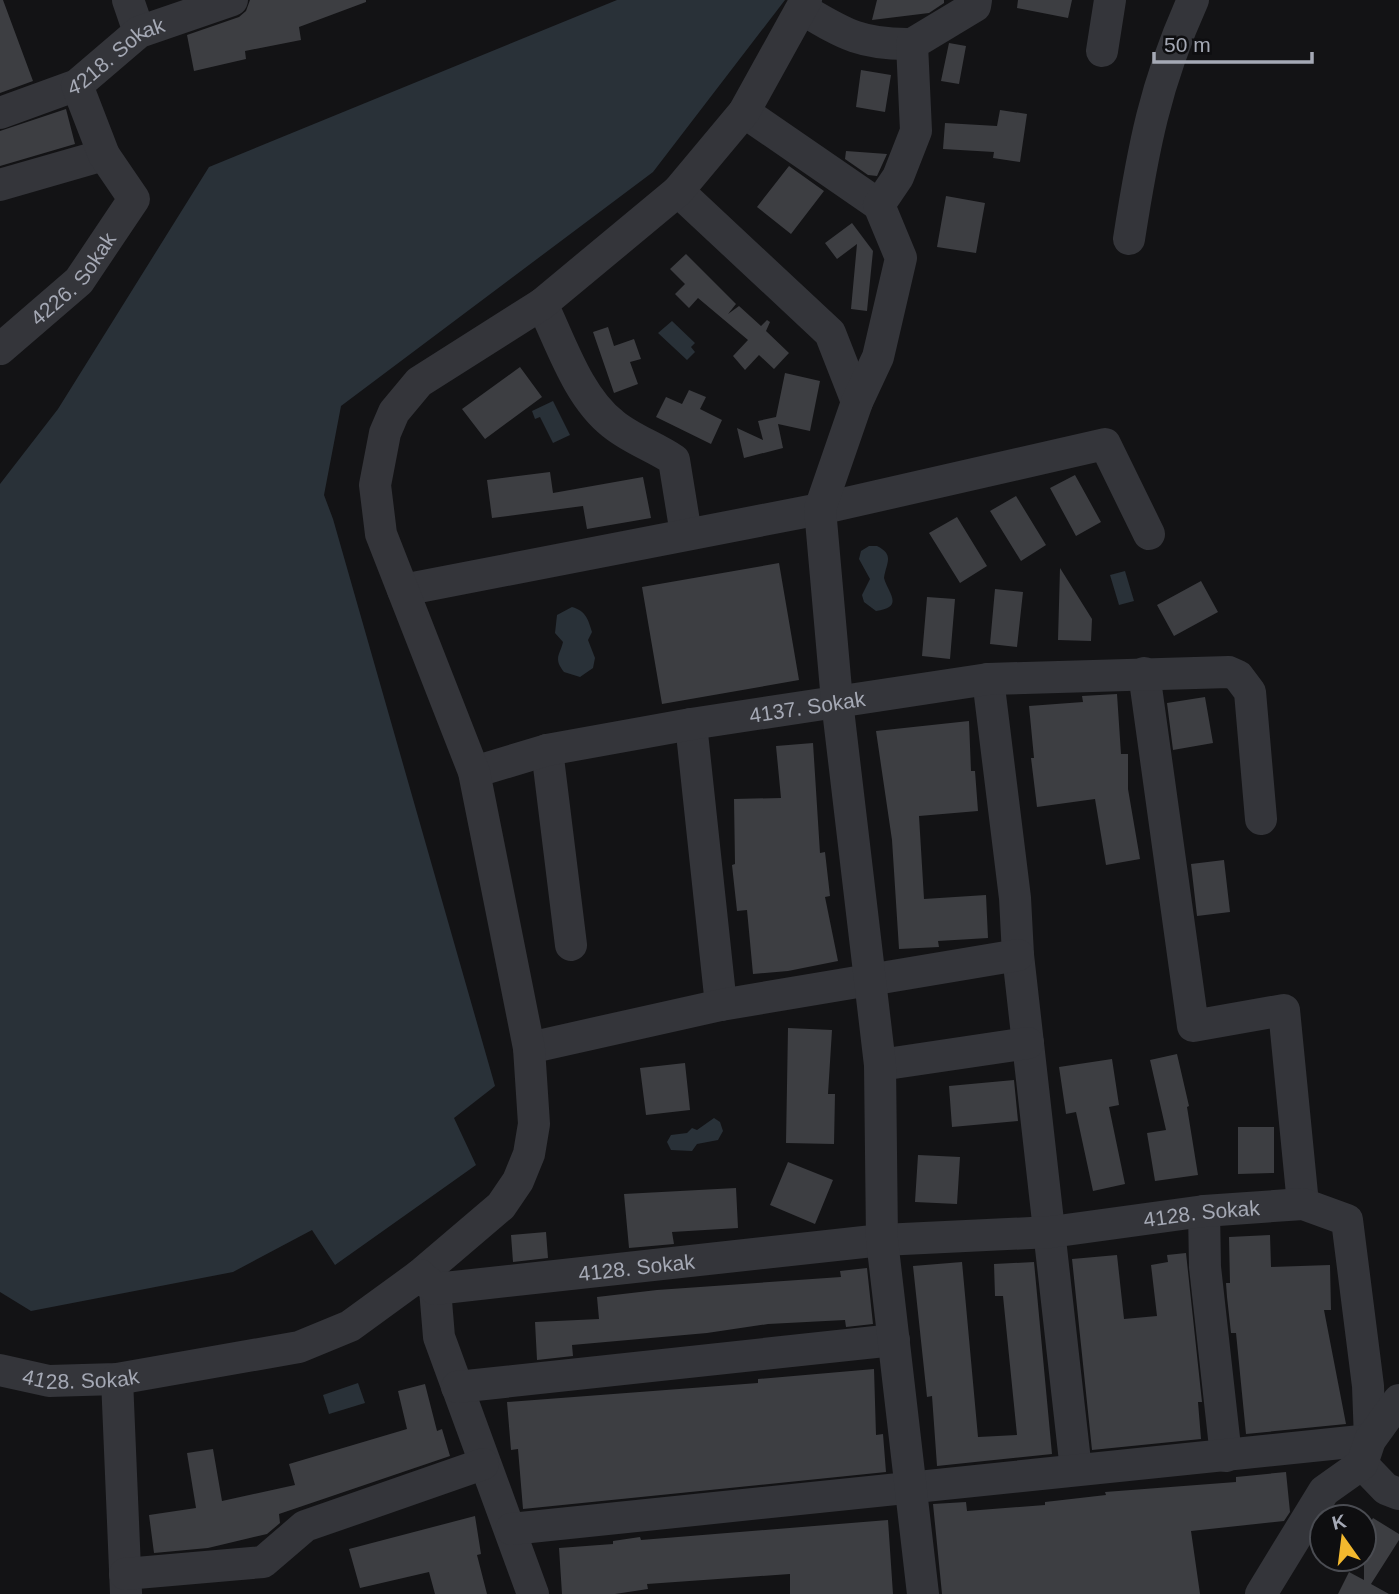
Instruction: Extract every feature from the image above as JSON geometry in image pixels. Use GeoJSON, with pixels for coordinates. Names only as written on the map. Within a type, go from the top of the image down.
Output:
{"type":"FeatureCollection","features":[{"type":"Feature","properties":{"kind":"street"},"geometry":{"type":"LineString","coordinates":[[128,0],[139,32]]}},
{"type":"Feature","properties":{"kind":"street","name":"4218. Sokak"},"geometry":{"type":"LineString","coordinates":[[0,113],[76,85],[139,32],[232,0]]}},
{"type":"Feature","properties":{"kind":"street"},"geometry":{"type":"LineString","coordinates":[[533,1594],[439,1337],[428,1282],[500,1206],[518,1181],[529,1154],[534,1124],[529,1048],[474,772],[381,534],[376,510],[378,472],[385,433],[394,412],[419,382],[542,304],[677,191],[744,112],[804,5],[840,32],[878,45],[912,44],[975,6],[976,0]]}},
{"type":"Feature","properties":{"kind":"street"},"geometry":{"type":"LineString","coordinates":[[1102,51],[1110,0]]}},
{"type":"Feature","properties":{"kind":"street"},"geometry":{"type":"LineString","coordinates":[[1129,239],[1144,145],[1156,95],[1168,55],[1192,0]]}},
{"type":"Feature","properties":{"kind":"street"},"geometry":{"type":"LineString","coordinates":[[879,205],[898,177],[916,131],[912,44]]}},
{"type":"Feature","properties":{"kind":"street"},"geometry":{"type":"LineString","coordinates":[[0,185],[104,155],[76,85]]}},
{"type":"Feature","properties":{"kind":"street"},"geometry":{"type":"LineString","coordinates":[[744,112],[879,205],[901,258],[878,357],[857,402],[820,509],[837,701],[880,1065],[882,1240],[923,1594]]}},
{"type":"Feature","properties":{"kind":"street","name":"4226. Sokak"},"geometry":{"type":"LineString","coordinates":[[0,349],[79,281],[134,199],[104,155]]}},
{"type":"Feature","properties":{"kind":"street"},"geometry":{"type":"LineString","coordinates":[[677,191],[830,333],[857,402]]}},
{"type":"Feature","properties":{"kind":"street"},"geometry":{"type":"LineString","coordinates":[[542,304],[589,398],[600,412],[615,426],[674,460],[686,534]]}},
{"type":"Feature","properties":{"kind":"street"},"geometry":{"type":"LineString","coordinates":[[403,590],[820,509],[1105,444],[1149,534]]}},
{"type":"Feature","properties":{"kind":"street","name":"4137. Sokak"},"geometry":{"type":"LineString","coordinates":[[474,772],[547,750],[691,724],[988,678],[1229,672],[1245,683],[1252,702],[1261,819]]}},
{"type":"Feature","properties":{"kind":"street"},"geometry":{"type":"LineString","coordinates":[[1144,673],[1193,1026],[1284,1010],[1303,1204],[1347,1220],[1368,1385],[1366,1452],[1386,1489],[1399,1494]]}},
{"type":"Feature","properties":{"kind":"street"},"geometry":{"type":"LineString","coordinates":[[988,678],[1015,898],[1018,956],[1076,1470]]}},
{"type":"Feature","properties":{"kind":"street"},"geometry":{"type":"LineString","coordinates":[[691,724],[721,1005]]}},
{"type":"Feature","properties":{"kind":"street"},"geometry":{"type":"LineString","coordinates":[[547,750],[571,945]]}},
{"type":"Feature","properties":{"kind":"street"},"geometry":{"type":"LineString","coordinates":[[529,1048],[721,1005],[1018,956]]}},
{"type":"Feature","properties":{"kind":"street"},"geometry":{"type":"LineString","coordinates":[[880,1065],[1028,1043]]}},
{"type":"Feature","properties":{"kind":"street","name":"4128. Sokak"},"geometry":{"type":"LineString","coordinates":[[0,1370],[49,1381],[117,1379],[206,1365],[325,1338],[428,1282],[882,1240],[1051,1232],[1204,1211],[1303,1204]]}},
{"type":"Feature","properties":{"kind":"street"},"geometry":{"type":"LineString","coordinates":[[1204,1211],[1205,1267],[1226,1456]]}},
{"type":"Feature","properties":{"kind":"street"},"geometry":{"type":"LineString","coordinates":[[457,1387],[894,1340]]}},
{"type":"Feature","properties":{"kind":"street"},"geometry":{"type":"LineString","coordinates":[[117,1379],[125,1584],[263,1562],[305,1526],[484,1464]]}},
{"type":"Feature","properties":{"kind":"street"},"geometry":{"type":"LineString","coordinates":[[1261,1594],[1324,1491],[1366,1452],[1399,1400]]}},
{"type":"Feature","properties":{"kind":"street"},"geometry":{"type":"LineString","coordinates":[[511,1529],[1226,1456],[1366,1452]]}},
{"type":"Feature","properties":{"kind":"shaded area"},"geometry":{"type":"Polygon","coordinates":[[[617,0],[785,0],[653,172],[341,406],[324,495],[495,1086],[454,1118],[476,1165],[335,1265],[312,1230],[233,1272],[31,1311],[0,1292],[0,484],[58,409],[209,167],[617,0]]]}},
{"type":"Feature","properties":{"kind":"shaded area"},"geometry":{"type":"Polygon","coordinates":[[[672,321],[695,343],[691,347],[695,352],[687,360],[658,333],[672,321]]]}},
{"type":"Feature","properties":{"kind":"shaded area"},"geometry":{"type":"Polygon","coordinates":[[[553,401],[570,435],[553,443],[540,417],[535,419],[532,411],[553,401]]]}},
{"type":"Feature","properties":{"kind":"shaded area"},"geometry":{"type":"Polygon","coordinates":[[[869,546],[883,549],[888,556],[884,578],[892,603],[885,609],[876,611],[864,602],[862,595],[870,579],[859,559],[861,551],[869,546]]]}},
{"type":"Feature","properties":{"kind":"shaded area"},"geometry":{"type":"Polygon","coordinates":[[[1125,571],[1134,601],[1119,605],[1110,575],[1125,571]]]}},
{"type":"Feature","properties":{"kind":"shaded area"},"geometry":{"type":"Polygon","coordinates":[[[572,607],[588,619],[592,632],[588,640],[595,658],[593,668],[580,677],[564,672],[558,660],[563,642],[555,633],[557,615],[572,607]]]}},
{"type":"Feature","properties":{"kind":"shaded area"},"geometry":{"type":"Polygon","coordinates":[[[714,1118],[720,1122],[723,1131],[718,1140],[697,1144],[692,1151],[671,1150],[667,1142],[671,1135],[687,1133],[692,1128],[697,1130],[714,1118]]]}},
{"type":"Feature","properties":{"kind":"shaded area"},"geometry":{"type":"Polygon","coordinates":[[[358,1383],[365,1403],[329,1414],[323,1395],[358,1383]]]}},
{"type":"Feature","properties":{"kind":"building"},"geometry":{"type":"Polygon","coordinates":[[[0,0],[3,0],[33,81],[0,93],[0,0]]]}},
{"type":"Feature","properties":{"kind":"building"},"geometry":{"type":"Polygon","coordinates":[[[250,0],[366,2],[299,27],[301,40],[245,51],[246,59],[194,71],[187,35],[239,17],[246,11],[250,0]]]}},
{"type":"Feature","properties":{"kind":"building"},"geometry":{"type":"Polygon","coordinates":[[[877,0],[944,0],[944,3],[929,13],[872,20],[877,0]]]}},
{"type":"Feature","properties":{"kind":"building"},"geometry":{"type":"Polygon","coordinates":[[[1018,0],[1072,0],[1068,18],[1017,8],[1018,0]]]}},
{"type":"Feature","properties":{"kind":"building"},"geometry":{"type":"Polygon","coordinates":[[[949,43],[966,46],[959,84],[941,81],[949,43]]]}},
{"type":"Feature","properties":{"kind":"building"},"geometry":{"type":"Polygon","coordinates":[[[861,70],[891,75],[885,112],[856,107],[861,70]]]}},
{"type":"Feature","properties":{"kind":"building"},"geometry":{"type":"Polygon","coordinates":[[[66,109],[75,144],[0,166],[0,131],[66,109]]]}},
{"type":"Feature","properties":{"kind":"building"},"geometry":{"type":"Polygon","coordinates":[[[1000,110],[1027,114],[1020,162],[993,158],[994,152],[943,149],[945,123],[997,126],[1000,110]]]}},
{"type":"Feature","properties":{"kind":"building"},"geometry":{"type":"Polygon","coordinates":[[[846,151],[887,154],[877,176],[868,175],[845,159],[846,151]]]}},
{"type":"Feature","properties":{"kind":"building"},"geometry":{"type":"Polygon","coordinates":[[[789,166],[824,191],[791,234],[757,207],[789,166]]]}},
{"type":"Feature","properties":{"kind":"building"},"geometry":{"type":"Polygon","coordinates":[[[946,196],[985,203],[976,253],[937,247],[946,196]]]}},
{"type":"Feature","properties":{"kind":"building"},"geometry":{"type":"Polygon","coordinates":[[[852,223],[873,251],[867,311],[851,309],[857,244],[837,259],[825,243],[852,223]]]}},
{"type":"Feature","properties":{"kind":"building"},"geometry":{"type":"Polygon","coordinates":[[[686,254],[736,304],[728,314],[739,306],[761,326],[767,320],[770,322],[766,331],[789,353],[774,369],[759,355],[745,370],[733,356],[748,340],[698,298],[689,308],[675,294],[685,284],[670,269],[686,254]]]}},
{"type":"Feature","properties":{"kind":"building"},"geometry":{"type":"Polygon","coordinates":[[[608,327],[614,346],[634,339],[641,359],[630,362],[638,384],[614,393],[593,332],[608,327]]]}},
{"type":"Feature","properties":{"kind":"building"},"geometry":{"type":"Polygon","coordinates":[[[520,367],[542,397],[485,439],[462,409],[520,367]]]}},
{"type":"Feature","properties":{"kind":"building"},"geometry":{"type":"Polygon","coordinates":[[[785,373],[820,381],[810,431],[778,424],[783,448],[744,458],[737,428],[763,440],[758,421],[776,417],[785,373]]]}},
{"type":"Feature","properties":{"kind":"building"},"geometry":{"type":"Polygon","coordinates":[[[689,390],[706,397],[700,409],[722,420],[711,444],[656,417],[666,397],[682,404],[689,390]]]}},
{"type":"Feature","properties":{"kind":"building"},"geometry":{"type":"Polygon","coordinates":[[[550,472],[553,493],[643,477],[651,518],[587,529],[583,506],[492,518],[487,480],[550,472]]]}},
{"type":"Feature","properties":{"kind":"building"},"geometry":{"type":"Polygon","coordinates":[[[1075,475],[1101,522],[1076,536],[1050,488],[1075,475]]]}},
{"type":"Feature","properties":{"kind":"building"},"geometry":{"type":"Polygon","coordinates":[[[1016,496],[1046,545],[1021,561],[990,511],[1016,496]]]}},
{"type":"Feature","properties":{"kind":"building"},"geometry":{"type":"Polygon","coordinates":[[[957,517],[987,566],[960,583],[929,533],[957,517]]]}},
{"type":"Feature","properties":{"kind":"building"},"geometry":{"type":"Polygon","coordinates":[[[779,563],[799,680],[662,704],[642,587],[779,563]]]}},
{"type":"Feature","properties":{"kind":"building"},"geometry":{"type":"Polygon","coordinates":[[[1060,568],[1092,619],[1091,641],[1058,640],[1060,568]]]}},
{"type":"Feature","properties":{"kind":"building"},"geometry":{"type":"Polygon","coordinates":[[[1201,581],[1218,612],[1174,636],[1157,605],[1201,581]]]}},
{"type":"Feature","properties":{"kind":"building"},"geometry":{"type":"Polygon","coordinates":[[[995,589],[1023,592],[1017,647],[990,644],[995,589]]]}},
{"type":"Feature","properties":{"kind":"building"},"geometry":{"type":"Polygon","coordinates":[[[927,597],[955,599],[950,659],[922,656],[927,597]]]}},
{"type":"Feature","properties":{"kind":"building"},"geometry":{"type":"Polygon","coordinates":[[[1117,694],[1121,754],[1128,754],[1128,789],[1140,859],[1106,865],[1095,799],[1037,807],[1031,758],[1034,758],[1029,706],[1083,702],[1082,696],[1117,694]]]}},
{"type":"Feature","properties":{"kind":"building"},"geometry":{"type":"Polygon","coordinates":[[[1205,697],[1213,743],[1173,750],[1167,703],[1205,697]]]}},
{"type":"Feature","properties":{"kind":"building"},"geometry":{"type":"Polygon","coordinates":[[[969,721],[971,771],[975,771],[978,811],[919,816],[924,899],[986,895],[988,938],[938,941],[939,947],[899,949],[892,840],[876,731],[969,721]]]}},
{"type":"Feature","properties":{"kind":"building"},"geometry":{"type":"Polygon","coordinates":[[[813,743],[820,853],[825,852],[830,896],[825,897],[838,961],[788,971],[753,974],[747,910],[737,911],[732,865],[735,864],[734,799],[781,798],[776,746],[813,743]]]}},
{"type":"Feature","properties":{"kind":"building"},"geometry":{"type":"Polygon","coordinates":[[[1224,860],[1230,912],[1197,916],[1191,864],[1224,860]]]}},
{"type":"Feature","properties":{"kind":"building"},"geometry":{"type":"Polygon","coordinates":[[[788,1028],[832,1030],[828,1094],[835,1094],[834,1144],[786,1143],[788,1028]]]}},
{"type":"Feature","properties":{"kind":"building"},"geometry":{"type":"Polygon","coordinates":[[[1177,1054],[1189,1106],[1187,1107],[1198,1175],[1155,1181],[1147,1133],[1166,1130],[1150,1060],[1177,1054]]]}},
{"type":"Feature","properties":{"kind":"building"},"geometry":{"type":"Polygon","coordinates":[[[1112,1059],[1119,1105],[1109,1107],[1125,1184],[1093,1191],[1076,1112],[1066,1114],[1059,1067],[1112,1059]]]}},
{"type":"Feature","properties":{"kind":"building"},"geometry":{"type":"Polygon","coordinates":[[[685,1063],[690,1110],[646,1115],[640,1068],[685,1063]]]}},
{"type":"Feature","properties":{"kind":"building"},"geometry":{"type":"Polygon","coordinates":[[[1014,1080],[1018,1121],[952,1127],[949,1086],[1014,1080]]]}},
{"type":"Feature","properties":{"kind":"building"},"geometry":{"type":"Polygon","coordinates":[[[1238,1127],[1274,1127],[1274,1173],[1238,1174],[1238,1127]]]}},
{"type":"Feature","properties":{"kind":"building"},"geometry":{"type":"Polygon","coordinates":[[[918,1155],[960,1157],[957,1204],[915,1202],[918,1155]]]}},
{"type":"Feature","properties":{"kind":"building"},"geometry":{"type":"Polygon","coordinates":[[[788,1162],[833,1180],[815,1224],[770,1205],[788,1162]]]}},
{"type":"Feature","properties":{"kind":"building"},"geometry":{"type":"Polygon","coordinates":[[[736,1188],[738,1228],[672,1232],[674,1244],[629,1248],[624,1194],[736,1188]]]}},
{"type":"Feature","properties":{"kind":"building"},"geometry":{"type":"Polygon","coordinates":[[[546,1232],[548,1258],[513,1262],[511,1235],[546,1232]]]}},
{"type":"Feature","properties":{"kind":"building"},"geometry":{"type":"Polygon","coordinates":[[[1270,1235],[1271,1267],[1330,1265],[1331,1310],[1324,1310],[1346,1424],[1246,1434],[1236,1333],[1231,1333],[1227,1297],[1226,1283],[1230,1283],[1229,1237],[1270,1235]]]}},
{"type":"Feature","properties":{"kind":"building"},"geometry":{"type":"Polygon","coordinates":[[[1186,1253],[1202,1402],[1198,1402],[1201,1439],[1092,1450],[1072,1259],[1117,1255],[1124,1319],[1157,1316],[1151,1265],[1168,1262],[1167,1255],[1186,1253]]]}},
{"type":"Feature","properties":{"kind":"building"},"geometry":{"type":"Polygon","coordinates":[[[962,1262],[978,1437],[1017,1435],[1003,1296],[995,1296],[994,1264],[1034,1262],[1052,1454],[937,1466],[932,1396],[927,1397],[913,1266],[962,1262]]]}},
{"type":"Feature","properties":{"kind":"building"},"geometry":{"type":"Polygon","coordinates":[[[867,1268],[873,1324],[846,1327],[845,1320],[768,1324],[707,1333],[572,1345],[573,1356],[537,1360],[535,1322],[599,1319],[597,1297],[841,1277],[840,1271],[867,1268]]]}},
{"type":"Feature","properties":{"kind":"building"},"geometry":{"type":"Polygon","coordinates":[[[874,1369],[876,1435],[883,1434],[886,1472],[523,1509],[518,1449],[511,1450],[507,1402],[758,1383],[758,1379],[874,1369]]]}},
{"type":"Feature","properties":{"kind":"building"},"geometry":{"type":"Polygon","coordinates":[[[425,1384],[437,1431],[442,1429],[450,1456],[279,1514],[280,1523],[267,1534],[208,1548],[154,1553],[149,1515],[196,1508],[187,1453],[213,1449],[222,1501],[295,1485],[289,1464],[407,1429],[398,1391],[425,1384]]]}},
{"type":"Feature","properties":{"kind":"building"},"geometry":{"type":"Polygon","coordinates":[[[1286,1472],[1290,1512],[1284,1521],[1191,1531],[1200,1594],[942,1594],[933,1504],[966,1502],[967,1511],[1045,1505],[1045,1502],[1106,1495],[1105,1492],[1236,1482],[1236,1477],[1286,1472]]]}},
{"type":"Feature","properties":{"kind":"building"},"geometry":{"type":"Polygon","coordinates":[[[475,1516],[481,1554],[477,1555],[487,1594],[435,1594],[429,1572],[360,1588],[349,1549],[475,1516]]]}},
{"type":"Feature","properties":{"kind":"building"},"geometry":{"type":"Polygon","coordinates":[[[888,1520],[893,1594],[790,1594],[790,1574],[647,1584],[648,1589],[615,1594],[562,1594],[559,1548],[613,1544],[613,1541],[640,1537],[641,1540],[888,1520]]]}},
{"type":"Feature","properties":{"kind":"building"},"geometry":{"type":"Polygon","coordinates":[[[1378,1521],[1399,1534],[1399,1540],[1378,1573],[1378,1521]]]}},
{"type":"Feature","properties":{"kind":"building"},"geometry":{"type":"Polygon","coordinates":[[[1348,1573],[1364,1580],[1364,1573],[1378,1573],[1371,1584],[1389,1594],[1338,1594],[1348,1573]]]}}]}
